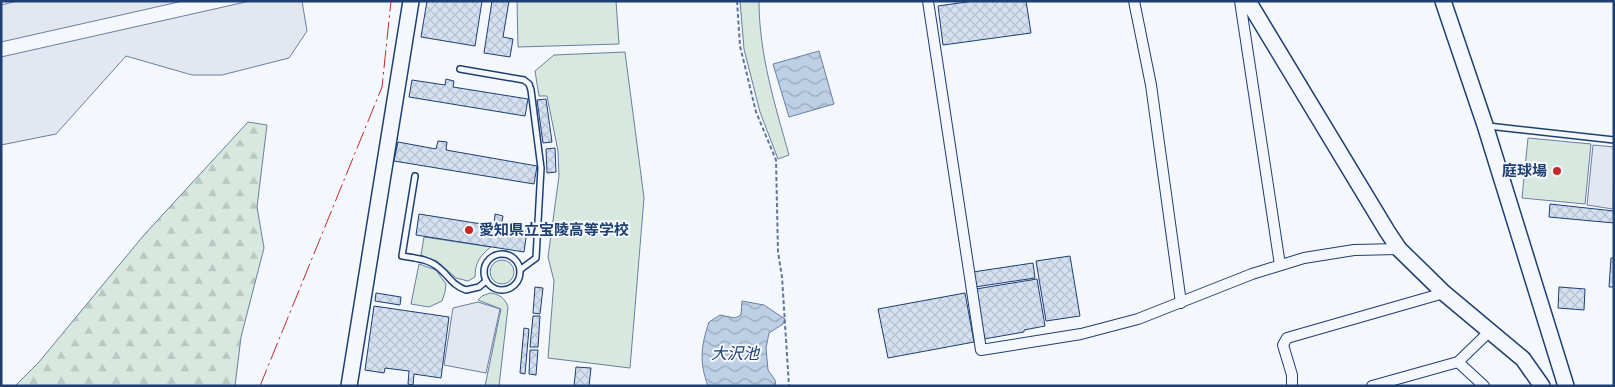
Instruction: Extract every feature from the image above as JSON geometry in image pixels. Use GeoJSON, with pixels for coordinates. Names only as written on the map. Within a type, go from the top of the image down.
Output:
{"type":"FeatureCollection","features":[{"type":"Feature","properties":{"kind":"street"},"geometry":{"type":"LineString","coordinates":[[349,386],[412,1]]}},
{"type":"Feature","properties":{"kind":"street"},"geometry":{"type":"LineString","coordinates":[[928,1],[981,350],[1080,334],[1138,319],[1221,286],[1304,258],[1354,250],[1399,249]]}},
{"type":"Feature","properties":{"kind":"street"},"geometry":{"type":"LineString","coordinates":[[1134,1],[1151,86],[1181,303]]}},
{"type":"Feature","properties":{"kind":"street"},"geometry":{"type":"LineString","coordinates":[[1240,1],[1280,265]]}},
{"type":"Feature","properties":{"kind":"street"},"geometry":{"type":"LineString","coordinates":[[1248,1],[1399,249],[1444,293],[1524,359],[1542,386]]}},
{"type":"Feature","properties":{"kind":"street"},"geometry":{"type":"LineString","coordinates":[[1443,1],[1485,125],[1566,386]]}},
{"type":"Feature","properties":{"kind":"street"},"geometry":{"type":"LineString","coordinates":[[1292,386],[1292,375],[1284,345],[1287,338],[1444,293]]}},
{"type":"Feature","properties":{"kind":"street"},"geometry":{"type":"LineString","coordinates":[[1372,386],[1458,362],[1490,331]]}},
{"type":"Feature","properties":{"kind":"street"},"geometry":{"type":"LineString","coordinates":[[1458,362],[1484,386]]}},
{"type":"Feature","properties":{"kind":"lane"},"geometry":{"type":"LineString","coordinates":[[460,69],[524,80],[529,84],[531,90],[540,168],[536,258],[520,269]]}},
{"type":"Feature","properties":{"kind":"lane"},"geometry":{"type":"LineString","coordinates":[[1485,125],[1614,140]]}},
{"type":"Feature","properties":{"kind":"lane"},"geometry":{"type":"LineString","coordinates":[[415,176],[402,256],[433,263],[440,268],[453,284],[466,290],[479,287],[486,281]]}},
{"type":"Feature","properties":{"kind":"lane"},"geometry":{"type":"LineString","coordinates":[[496,255],[510,255],[519,264],[518,281],[510,288],[505,290],[495,289],[486,281],[484,275],[485,265],[492,257],[496,255]]}},
{"type":"Feature","properties":{"kind":"path"},"geometry":{"type":"LineString","coordinates":[[737,1],[740,46],[756,112],[776,160],[778,252],[782,277],[788,386]]}},
{"type":"Feature","properties":{"kind":"green space"},"geometry":{"type":"Polygon","coordinates":[[[517,1],[616,1],[619,44],[518,47],[517,1]]]}},
{"type":"Feature","properties":{"kind":"green space"},"geometry":{"type":"Polygon","coordinates":[[[740,1],[759,1],[765,60],[773,98],[789,155],[778,159],[760,112],[744,49],[740,1]]]}},
{"type":"Feature","properties":{"kind":"green space"},"geometry":{"type":"Polygon","coordinates":[[[625,52],[644,198],[630,368],[548,358],[554,281],[548,257],[559,176],[558,151],[547,96],[539,96],[535,71],[554,55],[625,52]]]}},
{"type":"Feature","properties":{"kind":"green space"},"geometry":{"type":"Polygon","coordinates":[[[248,122],[267,125],[257,207],[264,248],[241,337],[235,386],[15,386],[39,362],[144,235],[248,122]]]}},
{"type":"Feature","properties":{"kind":"green space","name":"庭球場"},"geometry":{"type":"Polygon","coordinates":[[[1528,138],[1591,144],[1585,204],[1522,198],[1528,138]]]}},
{"type":"Feature","properties":{"kind":"green space"},"geometry":{"type":"Polygon","coordinates":[[[424,237],[491,247],[479,260],[475,277],[468,281],[456,278],[437,261],[421,255],[424,237]]]}},
{"type":"Feature","properties":{"kind":"green space"},"geometry":{"type":"Polygon","coordinates":[[[502,260],[510,264],[514,272],[510,280],[502,284],[494,280],[490,272],[494,264],[502,260]]]}},
{"type":"Feature","properties":{"kind":"green space"},"geometry":{"type":"Polygon","coordinates":[[[419,264],[436,270],[446,284],[442,301],[429,307],[411,304],[419,264]]]}},
{"type":"Feature","properties":{"kind":"green space"},"geometry":{"type":"Polygon","coordinates":[[[490,293],[501,297],[508,307],[499,386],[485,386],[501,309],[478,300],[490,293]]]}},
{"type":"Feature","properties":{"kind":"shaded area"},"geometry":{"type":"Polygon","coordinates":[[[17,1],[183,1],[1,42],[1,5],[17,1]]]}},
{"type":"Feature","properties":{"kind":"shaded area"},"geometry":{"type":"Polygon","coordinates":[[[250,1],[302,1],[307,31],[289,58],[222,75],[192,75],[126,56],[56,134],[1,145],[1,57],[250,1]]]}},
{"type":"Feature","properties":{"kind":"shaded area"},"geometry":{"type":"Polygon","coordinates":[[[1593,145],[1614,147],[1613,209],[1587,205],[1593,145]]]}},
{"type":"Feature","properties":{"kind":"shaded area"},"geometry":{"type":"Polygon","coordinates":[[[478,302],[500,309],[486,373],[444,365],[453,308],[478,302]]]}},
{"type":"Feature","properties":{"kind":"water"},"geometry":{"type":"Polygon","coordinates":[[[819,51],[834,104],[789,117],[773,64],[819,51]]]}},
{"type":"Feature","properties":{"kind":"water","name":"大沢池"},"geometry":{"type":"Polygon","coordinates":[[[742,301],[764,305],[785,319],[783,324],[769,333],[766,348],[768,370],[775,380],[776,386],[708,386],[703,369],[702,354],[709,322],[720,315],[735,318],[741,315],[742,301]]]}},
{"type":"Feature","properties":{"kind":"building"},"geometry":{"type":"Polygon","coordinates":[[[427,1],[482,1],[475,46],[421,37],[427,1]]]}},
{"type":"Feature","properties":{"kind":"building"},"geometry":{"type":"Polygon","coordinates":[[[492,1],[509,1],[503,37],[513,39],[510,57],[484,53],[492,1]]]}},
{"type":"Feature","properties":{"kind":"building"},"geometry":{"type":"Polygon","coordinates":[[[974,1],[1026,1],[1031,33],[943,45],[938,6],[974,1]]]}},
{"type":"Feature","properties":{"kind":"building"},"geometry":{"type":"Polygon","coordinates":[[[446,79],[454,81],[453,87],[528,99],[525,116],[409,97],[412,80],[445,85],[446,79]]]}},
{"type":"Feature","properties":{"kind":"building"},"geometry":{"type":"Polygon","coordinates":[[[546,99],[552,142],[543,143],[537,100],[546,99]]]}},
{"type":"Feature","properties":{"kind":"building"},"geometry":{"type":"Polygon","coordinates":[[[438,141],[447,142],[446,150],[537,166],[534,184],[394,161],[398,142],[436,149],[438,141]]]}},
{"type":"Feature","properties":{"kind":"building"},"geometry":{"type":"Polygon","coordinates":[[[555,148],[556,172],[547,173],[546,149],[555,148]]]}},
{"type":"Feature","properties":{"kind":"building"},"geometry":{"type":"Polygon","coordinates":[[[1550,204],[1614,211],[1614,223],[1549,217],[1550,204]]]}},
{"type":"Feature","properties":{"kind":"building"},"geometry":{"type":"Polygon","coordinates":[[[419,214],[494,226],[495,214],[503,216],[501,227],[527,231],[524,252],[416,235],[419,214]]]}},
{"type":"Feature","properties":{"kind":"building"},"geometry":{"type":"Polygon","coordinates":[[[1070,256],[1080,316],[1046,321],[1036,261],[1070,256]]]}},
{"type":"Feature","properties":{"kind":"building"},"geometry":{"type":"Polygon","coordinates":[[[1611,258],[1614,258],[1614,287],[1609,287],[1611,258]]]}},
{"type":"Feature","properties":{"kind":"building"},"geometry":{"type":"Polygon","coordinates":[[[1033,263],[1035,278],[975,287],[973,272],[1033,263]]]}},
{"type":"Feature","properties":{"kind":"building"},"geometry":{"type":"Polygon","coordinates":[[[1037,279],[1045,326],[984,339],[976,289],[1037,279]]]}},
{"type":"Feature","properties":{"kind":"building"},"geometry":{"type":"Polygon","coordinates":[[[535,287],[543,288],[540,314],[533,313],[535,287]]]}},
{"type":"Feature","properties":{"kind":"building"},"geometry":{"type":"Polygon","coordinates":[[[1559,287],[1585,289],[1584,310],[1558,308],[1559,287]]]}},
{"type":"Feature","properties":{"kind":"building"},"geometry":{"type":"Polygon","coordinates":[[[376,293],[401,297],[400,305],[375,301],[376,293]]]}},
{"type":"Feature","properties":{"kind":"building"},"geometry":{"type":"Polygon","coordinates":[[[965,293],[974,342],[888,358],[878,309],[965,293]]]}},
{"type":"Feature","properties":{"kind":"building"},"geometry":{"type":"Polygon","coordinates":[[[374,306],[449,317],[441,378],[414,374],[413,385],[408,384],[409,371],[385,368],[384,373],[365,370],[374,306]]]}},
{"type":"Feature","properties":{"kind":"building"},"geometry":{"type":"Polygon","coordinates":[[[533,316],[540,316],[538,347],[530,347],[533,316]]]}},
{"type":"Feature","properties":{"kind":"building"},"geometry":{"type":"Polygon","coordinates":[[[524,328],[529,329],[525,374],[520,373],[524,328]]]}},
{"type":"Feature","properties":{"kind":"building"},"geometry":{"type":"Polygon","coordinates":[[[530,350],[538,350],[536,375],[529,374],[530,350]]]}},
{"type":"Feature","properties":{"kind":"building"},"geometry":{"type":"Polygon","coordinates":[[[576,367],[591,368],[589,386],[574,386],[576,367]]]}},
{"type":"Feature","properties":{"kind":"power"},"geometry":{"type":"LineString","coordinates":[[260,386],[382,87],[391,1]]}},
{"type":"Feature","properties":{"kind":"place","name":"庭球場"},"geometry":{"type":"Point","coordinates":[1557,171]}},
{"type":"Feature","properties":{"kind":"place","name":"愛知県立宝陵高等学校"},"geometry":{"type":"Point","coordinates":[469,230]}}]}
